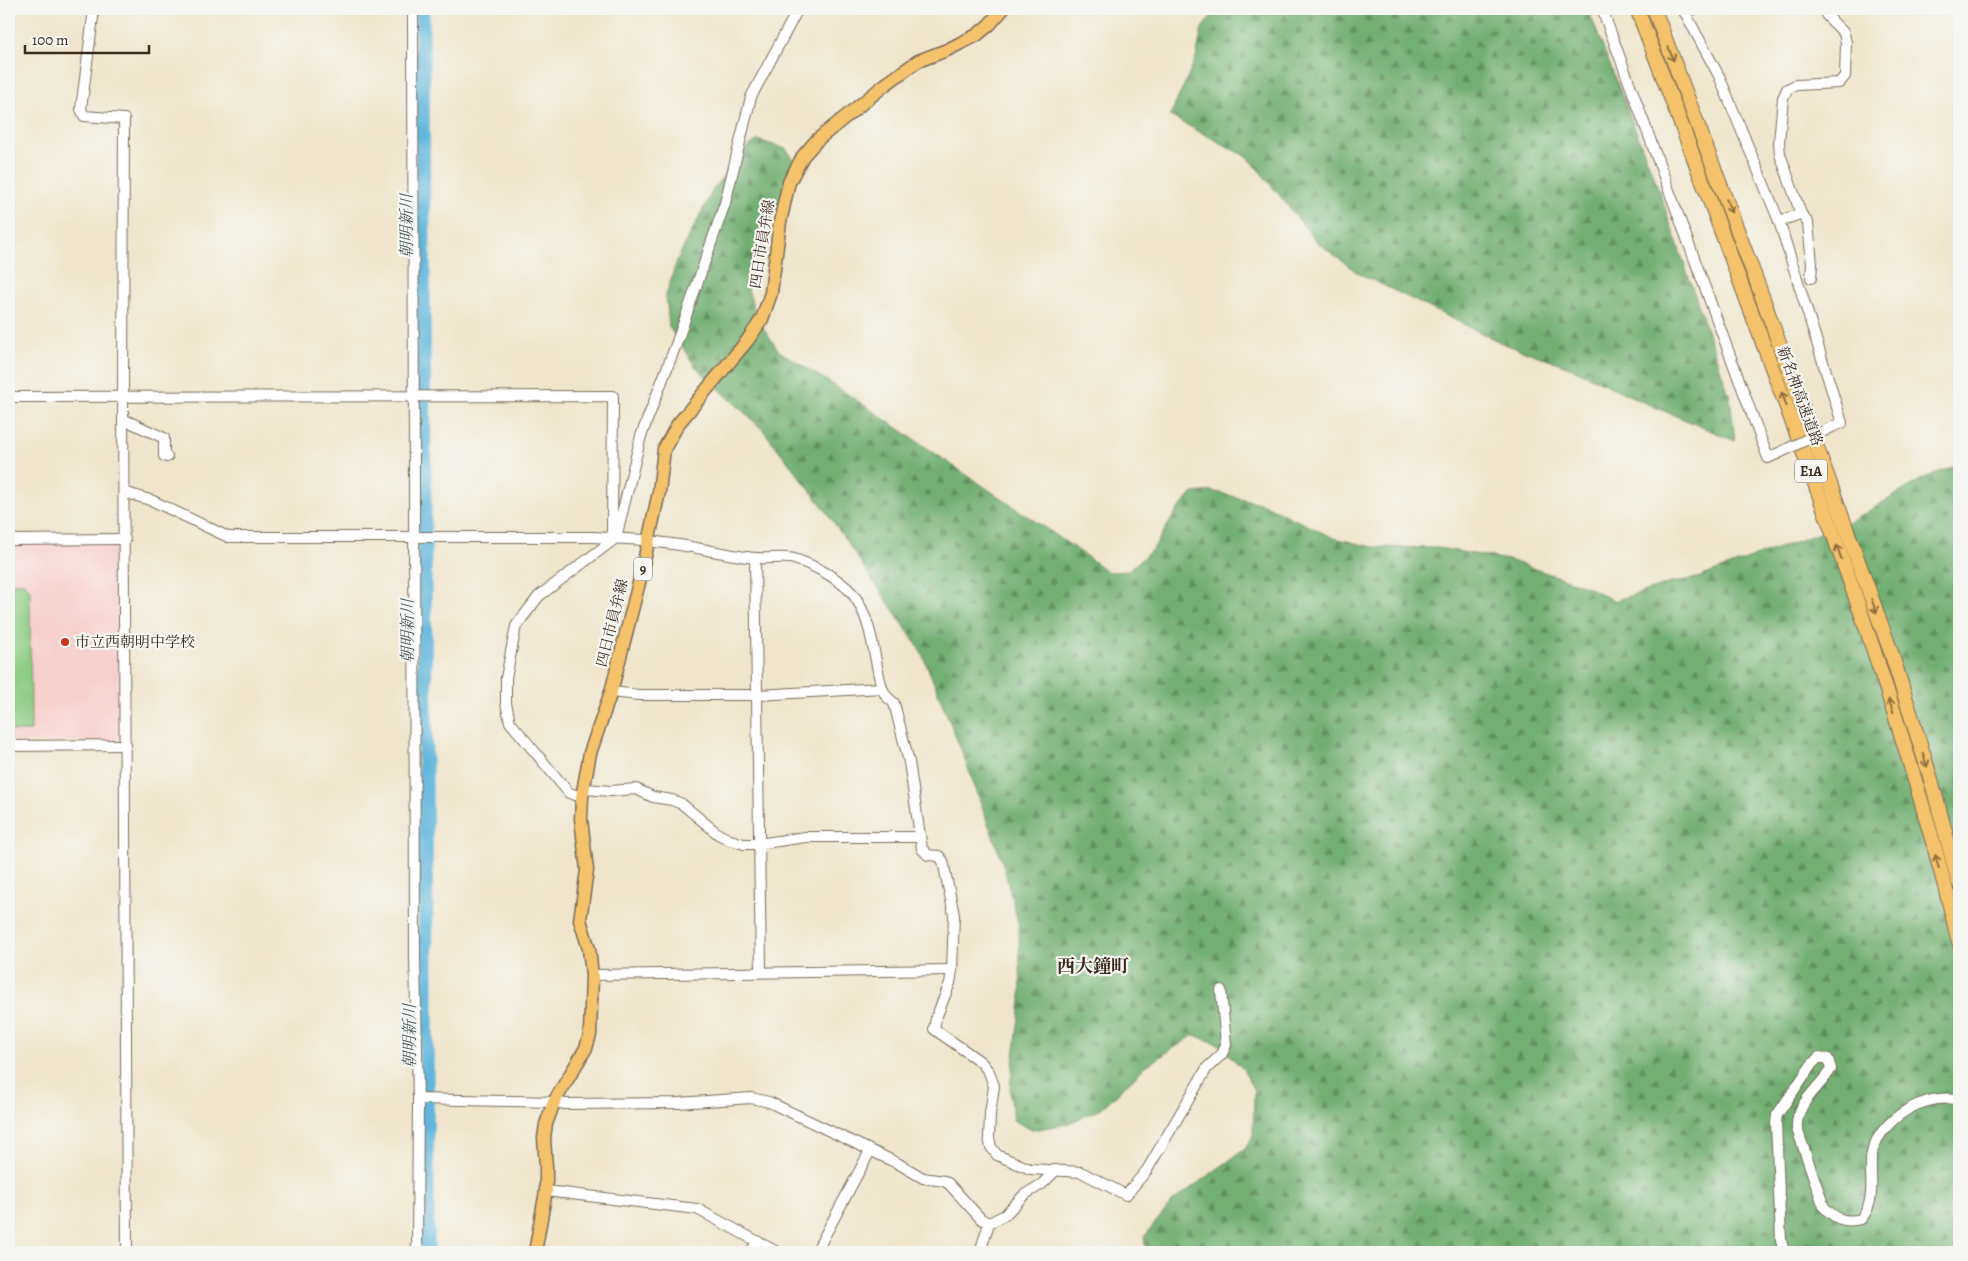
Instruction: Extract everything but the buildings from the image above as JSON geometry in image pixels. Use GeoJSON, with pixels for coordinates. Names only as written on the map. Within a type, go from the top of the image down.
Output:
{"type":"FeatureCollection","features":[{"type":"Feature","properties":{"kind":"highway","name":"新名神高速道路"},"geometry":{"type":"LineString","coordinates":[[1637,9],[1825,511],[1876,658],[1915,781],[1959,942]]}},
{"type":"Feature","properties":{"kind":"highway","name":"新名神高速道路"},"geometry":{"type":"LineString","coordinates":[[1654,9],[1755,277],[1888,643],[1930,776],[1959,882]]}},
{"type":"Feature","properties":{"kind":"main road","name":"四日市員弁線"},"geometry":{"type":"LineString","coordinates":[[536,1252],[546,1192],[544,1138],[546,1124],[554,1102],[586,1048],[590,1034],[592,974],[589,949],[580,920],[586,890],[587,870],[581,819],[590,753],[611,692],[641,575],[659,492],[664,449],[678,424],[747,341],[762,319],[771,293],[780,222],[789,182],[804,156],[817,140],[886,84],[918,61],[947,50],[977,34],[989,25],[1003,9]]}},
{"type":"Feature","properties":{"kind":"street"},"geometry":{"type":"LineString","coordinates":[[94,9],[81,109],[84,116],[124,119],[123,419],[127,1252]]}},
{"type":"Feature","properties":{"kind":"street"},"geometry":{"type":"LineString","coordinates":[[413,9],[421,537],[415,958],[423,1099],[417,1252]]}},
{"type":"Feature","properties":{"kind":"street"},"geometry":{"type":"LineString","coordinates":[[798,9],[751,97],[725,203],[641,436],[616,538],[539,596],[516,626],[506,678],[506,703],[510,722],[570,793],[636,789],[653,797],[672,800],[682,804],[718,834],[744,844],[758,844],[805,836],[919,837]]}},
{"type":"Feature","properties":{"kind":"street"},"geometry":{"type":"LineString","coordinates":[[1602,9],[1768,458],[1842,423],[1779,221],[1719,76],[1683,11],[1695,9]]}},
{"type":"Feature","properties":{"kind":"street"},"geometry":{"type":"LineString","coordinates":[[1811,278],[1812,264],[1808,223],[1800,214],[1780,154],[1779,142],[1783,98],[1787,89],[1796,85],[1839,83],[1845,76],[1846,43],[1844,33],[1827,16],[1824,9]]}},
{"type":"Feature","properties":{"kind":"street"},"geometry":{"type":"LineString","coordinates":[[1779,221],[1800,214]]}},
{"type":"Feature","properties":{"kind":"street"},"geometry":{"type":"LineString","coordinates":[[9,397],[613,396],[612,531],[616,538]]}},
{"type":"Feature","properties":{"kind":"street"},"geometry":{"type":"LineString","coordinates":[[123,419],[164,438],[164,456],[167,457]]}},
{"type":"Feature","properties":{"kind":"street"},"geometry":{"type":"LineString","coordinates":[[124,492],[153,501],[228,537],[616,538],[681,544],[755,558],[776,559],[788,557],[831,576],[848,588],[865,615],[882,688],[886,696],[894,702],[909,762],[922,849],[928,855],[940,856],[943,861],[954,915],[950,983],[936,1018],[934,1029],[981,1062],[989,1072],[994,1086],[989,1138],[991,1147],[997,1155],[1030,1169],[1081,1172],[1126,1194],[1147,1170],[1208,1068],[1222,1054],[1226,1045],[1221,990]]}},
{"type":"Feature","properties":{"kind":"street"},"geometry":{"type":"LineString","coordinates":[[9,540],[125,539]]}},
{"type":"Feature","properties":{"kind":"street"},"geometry":{"type":"LineString","coordinates":[[641,575],[652,542]]}},
{"type":"Feature","properties":{"kind":"street"},"geometry":{"type":"LineString","coordinates":[[755,558],[761,972]]}},
{"type":"Feature","properties":{"kind":"street"},"geometry":{"type":"LineString","coordinates":[[611,692],[639,695],[758,694],[882,688]]}},
{"type":"Feature","properties":{"kind":"street"},"geometry":{"type":"LineString","coordinates":[[9,746],[126,745]]}},
{"type":"Feature","properties":{"kind":"street"},"geometry":{"type":"LineString","coordinates":[[592,974],[952,970]]}},
{"type":"Feature","properties":{"kind":"street"},"geometry":{"type":"LineString","coordinates":[[1784,1252],[1776,1123],[1778,1115],[1812,1064],[1819,1057],[1828,1059],[1831,1069],[1802,1106],[1796,1121],[1797,1130],[1824,1207],[1831,1214],[1844,1221],[1861,1219],[1868,1210],[1871,1195],[1873,1151],[1879,1136],[1893,1120],[1910,1108],[1924,1102],[1944,1098],[1959,1099]]}},
{"type":"Feature","properties":{"kind":"street"},"geometry":{"type":"LineString","coordinates":[[423,1099],[554,1102],[565,1104],[678,1103],[751,1098],[770,1102],[899,1164],[923,1178],[944,1181],[982,1219],[989,1223]]}},
{"type":"Feature","properties":{"kind":"street"},"geometry":{"type":"LineString","coordinates":[[816,1252],[870,1151]]}},
{"type":"Feature","properties":{"kind":"street"},"geometry":{"type":"LineString","coordinates":[[980,1252],[989,1223],[1005,1215],[1024,1194],[1042,1184],[1052,1170]]}},
{"type":"Feature","properties":{"kind":"street"},"geometry":{"type":"LineString","coordinates":[[546,1192],[697,1209],[778,1252]]}},
{"type":"Feature","properties":{"kind":"street"},"geometry":{"type":"LineString","coordinates":[[750,1252],[758,1242]]}},
{"type":"Feature","properties":{"kind":"shaded area","name":"市立西朝明中学校"},"geometry":{"type":"Polygon","coordinates":[[[9,542],[121,542],[121,742],[9,742],[9,542]]]}},
{"type":"Feature","properties":{"kind":"green space"},"geometry":{"type":"Polygon","coordinates":[[[1215,9],[1588,9],[1656,182],[1730,397],[1735,441],[1643,402],[1567,366],[1504,344],[1358,273],[1317,242],[1249,158],[1170,116],[1196,58],[1202,28],[1215,9]]]}},
{"type":"Feature","properties":{"kind":"green space"},"geometry":{"type":"Polygon","coordinates":[[[758,140],[786,149],[800,167],[759,240],[745,278],[756,317],[779,351],[840,389],[1108,572],[1128,571],[1153,549],[1178,509],[1193,493],[1212,491],[1263,504],[1334,538],[1372,547],[1439,548],[1509,560],[1588,587],[1614,601],[1671,583],[1697,578],[1852,521],[1922,479],[1959,464],[1959,1104],[1957,1106],[1959,1107],[1959,1252],[1146,1252],[1144,1237],[1173,1201],[1245,1149],[1253,1136],[1254,1091],[1244,1070],[1218,1044],[1194,1035],[1146,1066],[1102,1108],[1067,1124],[1032,1130],[1013,1120],[1010,1088],[1021,1001],[1019,926],[1003,864],[964,757],[921,651],[824,508],[763,430],[695,366],[669,327],[666,295],[677,260],[714,188],[742,151],[758,140]]]}},
{"type":"Feature","properties":{"kind":"green space"},"geometry":{"type":"Polygon","coordinates":[[[9,583],[24,583],[30,590],[31,731],[9,731],[9,583]]]}},
{"type":"Feature","properties":{"kind":"waterway","name":"朝明新川"},"geometry":{"type":"LineString","coordinates":[[422,9],[427,1252]]}},
{"type":"Feature","properties":{"kind":"place","name":"市立西朝明中学校"},"geometry":{"type":"Point","coordinates":[65,642]}},
{"type":"Feature","properties":{"kind":"district","name":"西大鐘町"},"geometry":{"type":"Point","coordinates":[1093,966]}}]}
